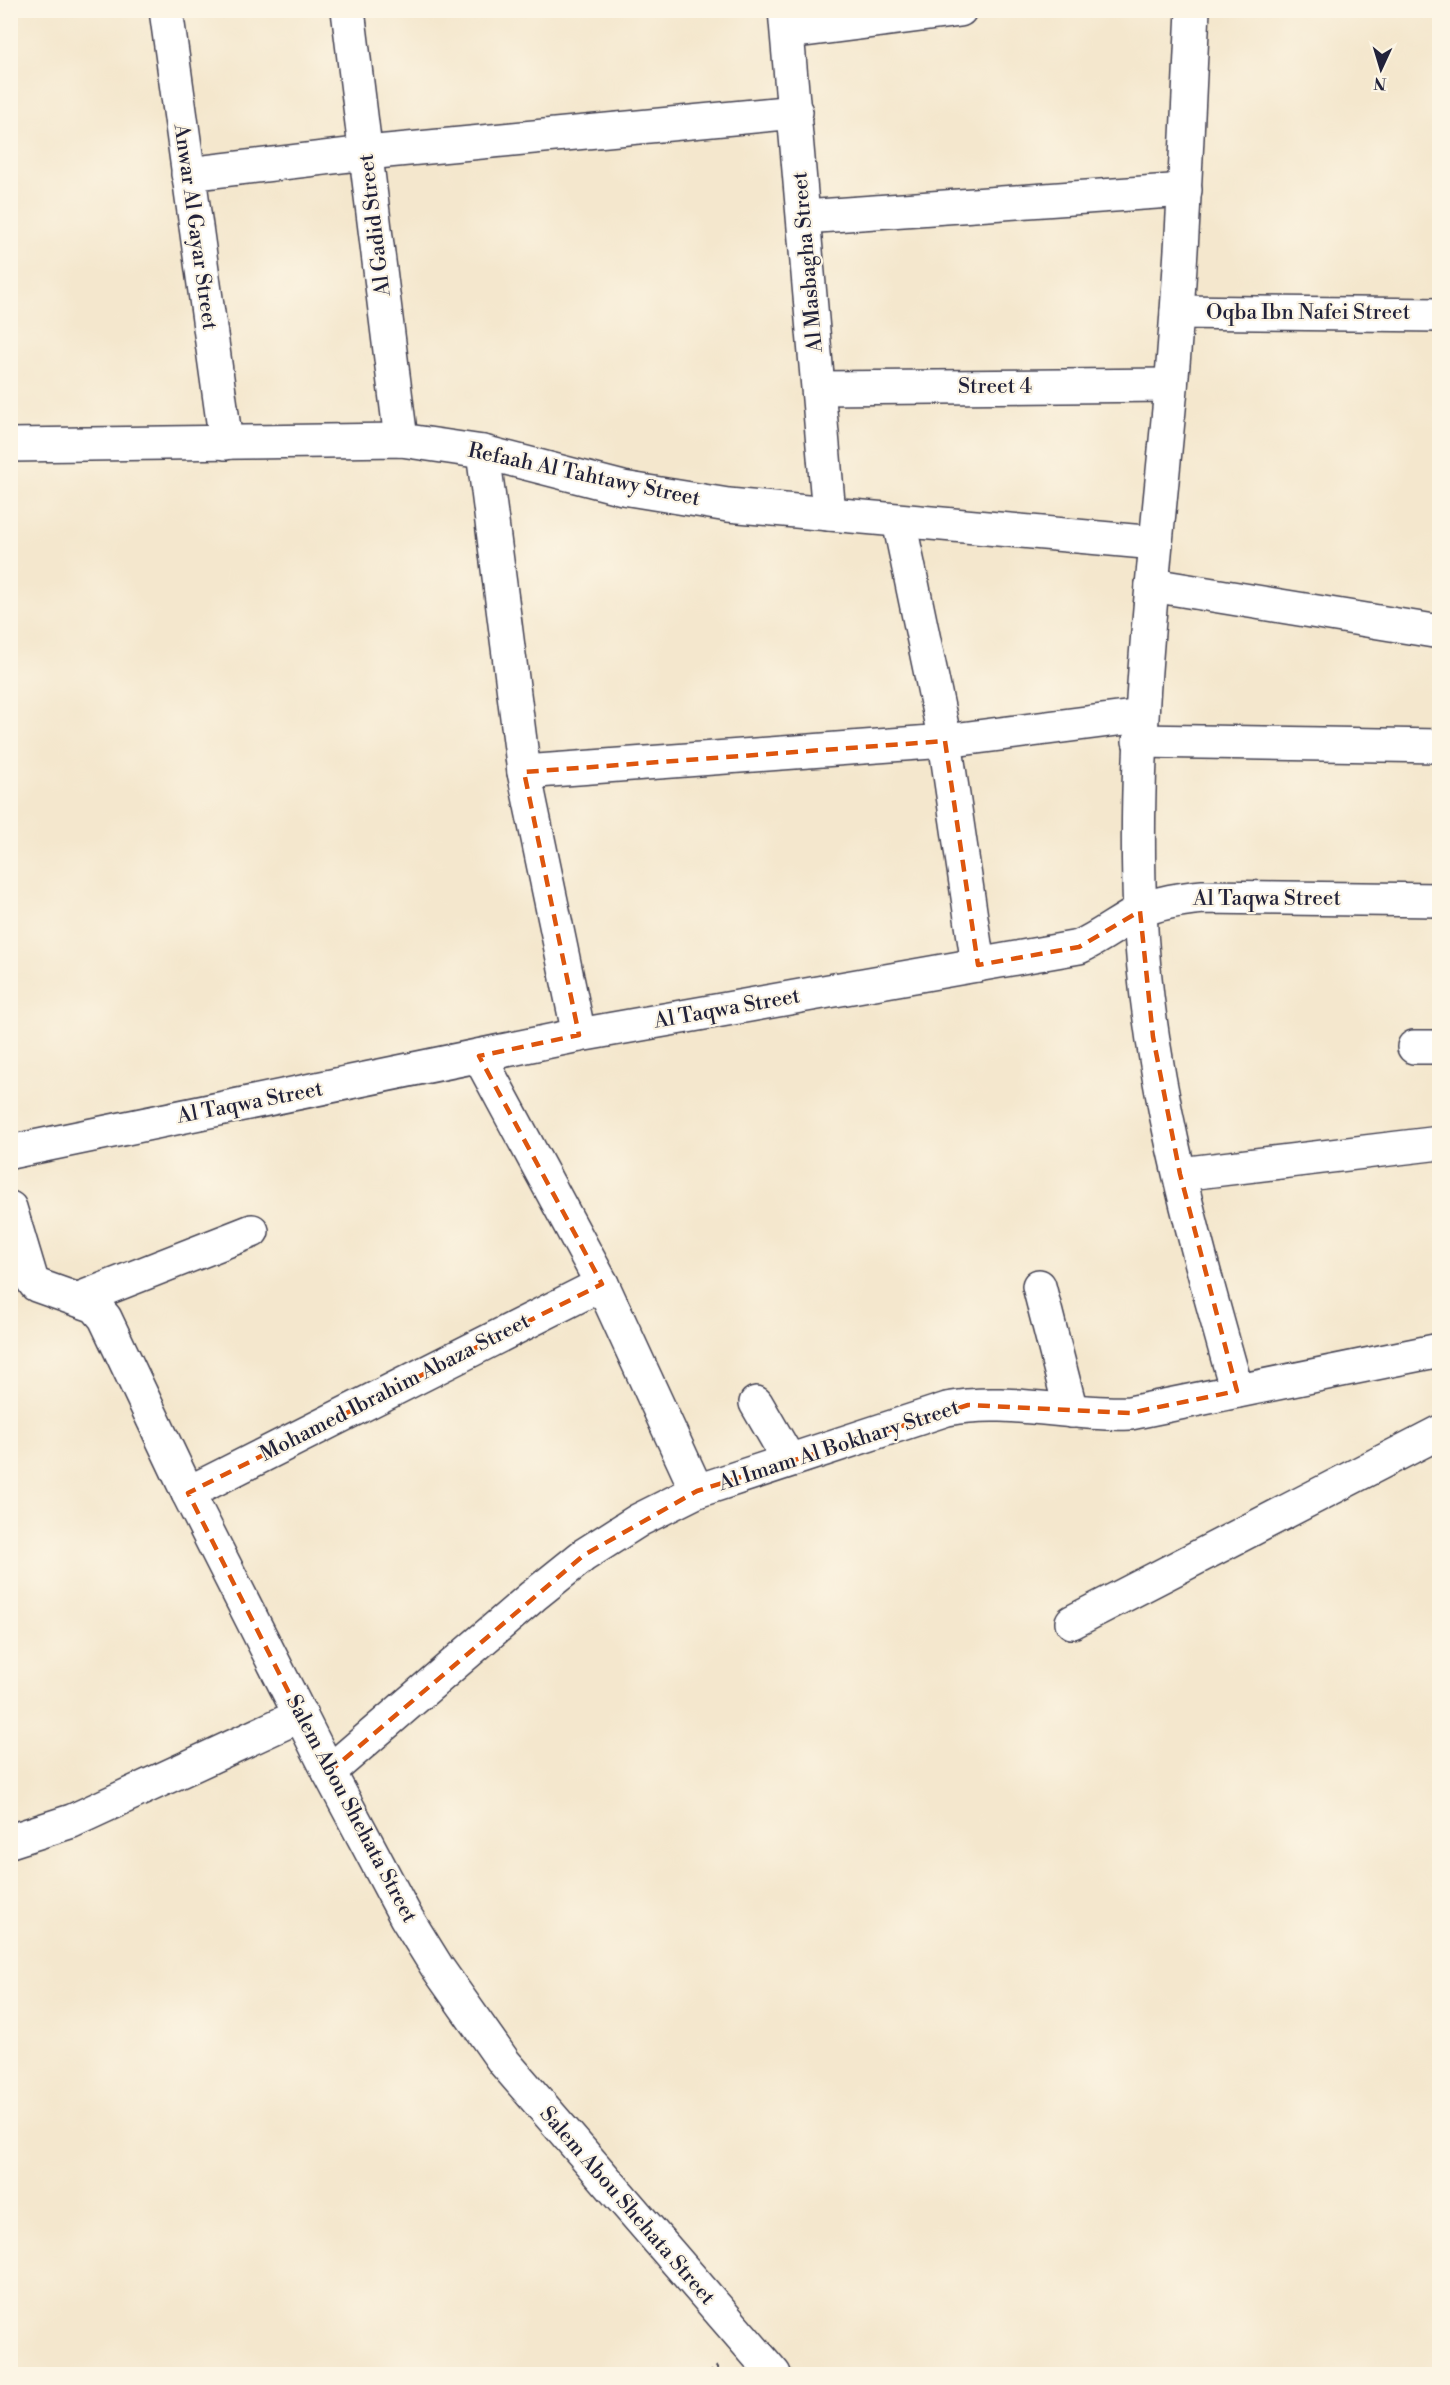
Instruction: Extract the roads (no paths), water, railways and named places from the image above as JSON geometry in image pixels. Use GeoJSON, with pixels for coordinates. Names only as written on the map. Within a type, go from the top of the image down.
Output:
{"type":"FeatureCollection","features":[{"type":"Feature","properties":{"kind":"street","name":"Anwar Al Gayar Street"},"geometry":{"type":"LineString","coordinates":[[166,10],[226,443]]}},
{"type":"Feature","properties":{"kind":"street","name":"Al Gadid Street"},"geometry":{"type":"LineString","coordinates":[[348,10],[401,440]]}},
{"type":"Feature","properties":{"kind":"street"},"geometry":{"type":"LineString","coordinates":[[787,21],[960,10]]}},
{"type":"Feature","properties":{"kind":"street"},"geometry":{"type":"LineString","coordinates":[[1193,10],[1177,312],[1140,729],[1140,911],[1153,1036],[1180,1174],[1199,1259],[1237,1391]]}},
{"type":"Feature","properties":{"kind":"street","name":"Al Masbagha Street"},"geometry":{"type":"LineString","coordinates":[[787,21],[829,514]]}},
{"type":"Feature","properties":{"kind":"street"},"geometry":{"type":"LineString","coordinates":[[188,174],[366,153],[796,112]]}},
{"type":"Feature","properties":{"kind":"street"},"geometry":{"type":"LineString","coordinates":[[804,216],[1185,190]]}},
{"type":"Feature","properties":{"kind":"street","name":"Oqba Ibn Nafei Street"},"geometry":{"type":"LineString","coordinates":[[1177,312],[1440,315]]}},
{"type":"Feature","properties":{"kind":"street","name":"Street 4"},"geometry":{"type":"LineString","coordinates":[[819,388],[1171,385]]}},
{"type":"Feature","properties":{"kind":"street","name":"Refaah Al Tahtawy Street"},"geometry":{"type":"LineString","coordinates":[[10,445],[401,440],[483,452],[571,476],[675,498],[900,521],[1156,543]]}},
{"type":"Feature","properties":{"kind":"street"},"geometry":{"type":"LineString","coordinates":[[483,452],[524,772],[579,1035]]}},
{"type":"Feature","properties":{"kind":"street"},"geometry":{"type":"LineString","coordinates":[[900,521],[945,741],[978,965]]}},
{"type":"Feature","properties":{"kind":"street"},"geometry":{"type":"LineString","coordinates":[[1152,585],[1440,632]]}},
{"type":"Feature","properties":{"kind":"street"},"geometry":{"type":"LineString","coordinates":[[524,772],[1140,729],[1440,746]]}},
{"type":"Feature","properties":{"kind":"street","name":"Al Taqwa Street"},"geometry":{"type":"LineString","coordinates":[[10,1152],[579,1035],[1079,947],[1102,937],[1140,911],[1181,899],[1203,897],[1440,900]]}},
{"type":"Feature","properties":{"kind":"street"},"geometry":{"type":"LineString","coordinates":[[479,1056],[602,1284],[697,1491]]}},
{"type":"Feature","properties":{"kind":"street"},"geometry":{"type":"LineString","coordinates":[[1180,1174],[1440,1143]]}},
{"type":"Feature","properties":{"kind":"street","name":"Salem Abou Shehata Street"},"geometry":{"type":"LineString","coordinates":[[10,1208],[31,1278],[23,1288],[79,1299],[95,1306],[105,1318],[188,1493],[329,1772],[406,1917],[470,2016],[542,2108],[774,2374]]}},
{"type":"Feature","properties":{"kind":"street"},"geometry":{"type":"LineString","coordinates":[[79,1299],[252,1231]]}},
{"type":"Feature","properties":{"kind":"street","name":"Mohamed Ibrahim Abaza Street"},"geometry":{"type":"LineString","coordinates":[[188,1493],[602,1284]]}},
{"type":"Feature","properties":{"kind":"street"},"geometry":{"type":"LineString","coordinates":[[1039,1286],[1071,1411]]}},
{"type":"Feature","properties":{"kind":"street","name":"Al Imam Al Bokhary Street"},"geometry":{"type":"LineString","coordinates":[[329,1772],[532,1596],[584,1555],[639,1520],[697,1491],[968,1405],[989,1403],[1071,1411],[1130,1413],[1440,1350]]}},
{"type":"Feature","properties":{"kind":"street"},"geometry":{"type":"LineString","coordinates":[[756,1403],[789,1460]]}},
{"type":"Feature","properties":{"kind":"street"},"geometry":{"type":"LineString","coordinates":[[1072,1622],[1440,1432]]}},
{"type":"Feature","properties":{"kind":"street"},"geometry":{"type":"LineString","coordinates":[[10,1841],[72,1821],[301,1715]]}}]}
